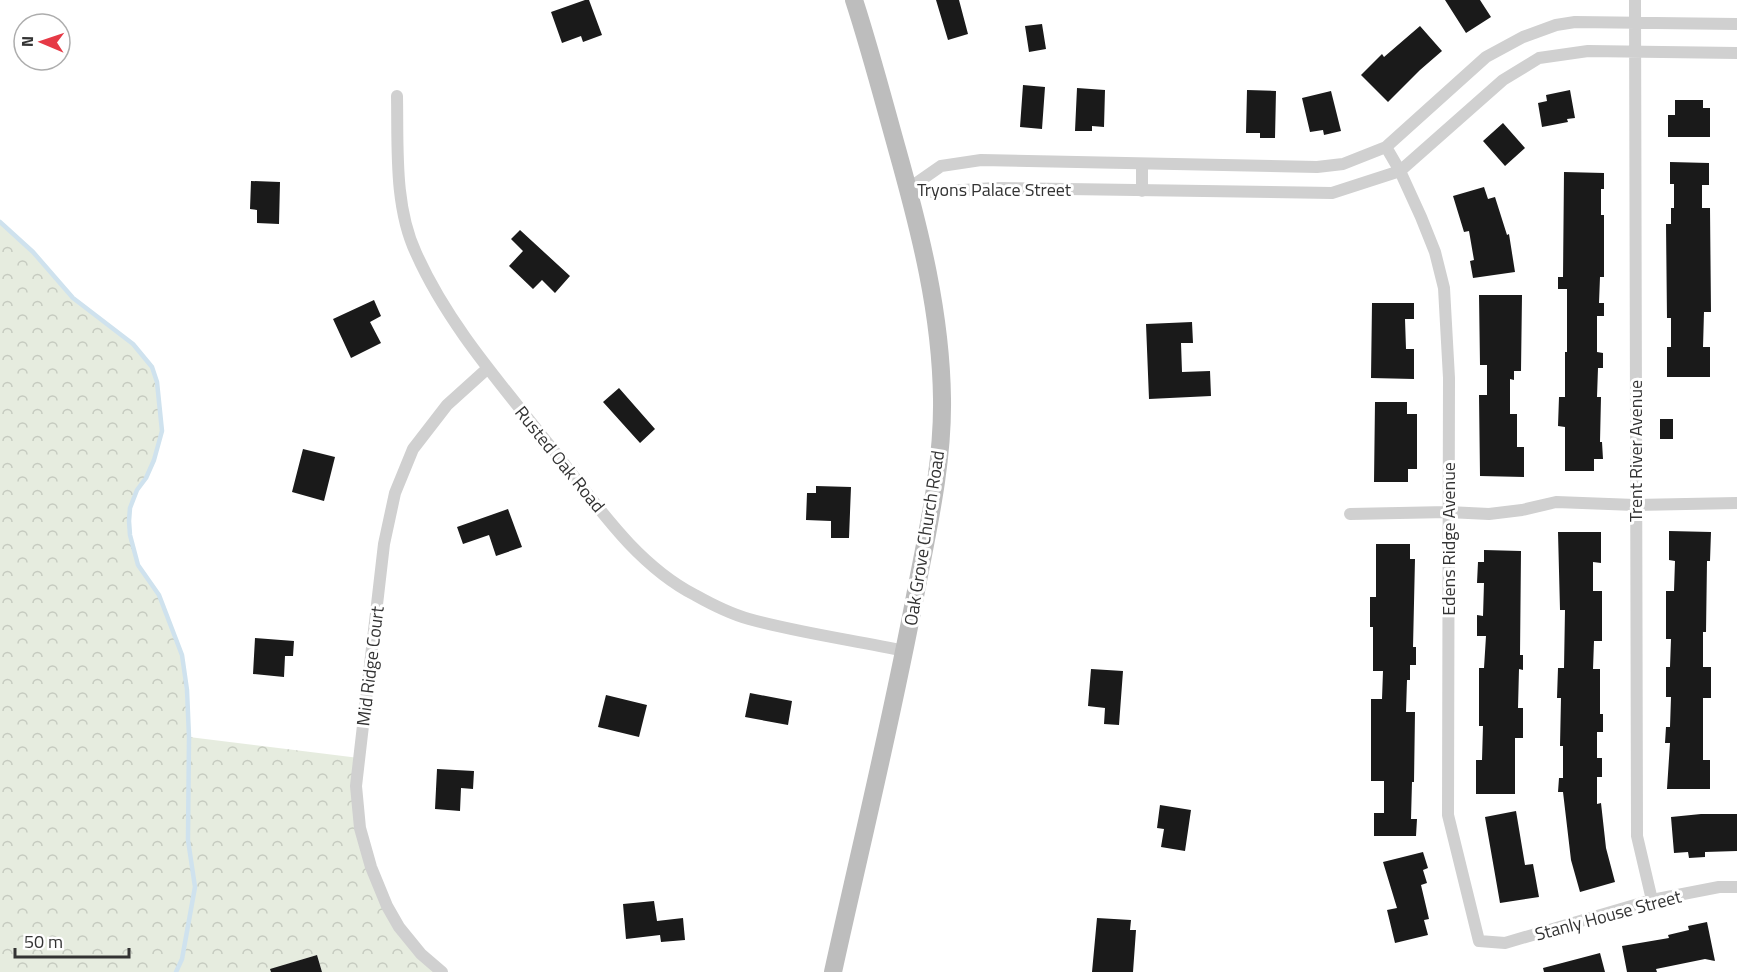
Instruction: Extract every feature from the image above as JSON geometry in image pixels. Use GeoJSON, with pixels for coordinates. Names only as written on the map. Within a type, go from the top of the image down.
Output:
{"type":"FeatureCollection","features":[{"type":"Feature","properties":{"kind":"main road","name":"Oak Grove Church Road"},"geometry":{"type":"LineString","coordinates":[[833,972],[905,651],[937,478],[942,401],[937,327],[928,268],[854,0]]}},
{"type":"Feature","properties":{"kind":"street","name":"Trent River Avenue"},"geometry":{"type":"LineString","coordinates":[[1635,0],[1637,836],[1652,900]]}},
{"type":"Feature","properties":{"kind":"street","name":"Tryons Palace Street"},"geometry":{"type":"LineString","coordinates":[[908,189],[941,166],[981,160],[1317,168],[1343,164],[1386,147],[1486,57],[1523,37],[1556,25],[1635,22],[1737,24]]}},
{"type":"Feature","properties":{"kind":"street","name":"Tryons Palace Street"},"geometry":{"type":"LineString","coordinates":[[908,189],[933,192],[994,188],[1332,194],[1400,171],[1503,80],[1539,58],[1588,51],[1737,52]]}},
{"type":"Feature","properties":{"kind":"street","name":"Rusted Oak Road"},"geometry":{"type":"LineString","coordinates":[[396,96],[398,165],[403,210],[415,253],[438,299],[488,368],[620,534],[653,566],[693,594],[747,618],[905,651]]}},
{"type":"Feature","properties":{"kind":"street","name":"Edens Ridge Avenue"},"geometry":{"type":"LineString","coordinates":[[1386,147],[1400,171],[1435,252],[1444,288],[1449,378],[1448,815],[1479,941]]}},
{"type":"Feature","properties":{"kind":"street"},"geometry":{"type":"LineString","coordinates":[[1142,164],[1142,191]]}},
{"type":"Feature","properties":{"kind":"street","name":"Mid Ridge Court"},"geometry":{"type":"LineString","coordinates":[[442,972],[421,954],[399,927],[387,906],[371,867],[360,828],[356,786],[384,544],[395,493],[413,449],[447,405],[488,368]]}},
{"type":"Feature","properties":{"kind":"street"},"geometry":{"type":"LineString","coordinates":[[1350,514],[1448,512],[1489,514],[1522,510],[1556,502],[1635,505],[1737,503]]}},
{"type":"Feature","properties":{"kind":"street","name":"Stanly House Street"},"geometry":{"type":"LineString","coordinates":[[1479,941],[1505,942],[1652,900],[1719,887],[1737,887]]}},
{"type":"Feature","properties":{"kind":"green space"},"geometry":{"type":"Polygon","coordinates":[[[0,222],[33,252],[73,298],[133,344],[152,367],[157,382],[162,431],[154,460],[130,508],[130,535],[138,565],[159,595],[182,655],[189,737],[359,758],[360,828],[387,906],[442,972],[322,972],[317,955],[284,965],[286,972],[0,972],[0,222]]]}},
{"type":"Feature","properties":{"kind":"building"},"geometry":{"type":"Polygon","coordinates":[[[589,0],[602,35],[583,42],[581,36],[562,43],[551,12],[589,0]]]}},
{"type":"Feature","properties":{"kind":"building"},"geometry":{"type":"Polygon","coordinates":[[[936,0],[959,0],[968,34],[948,40],[936,0]]]}},
{"type":"Feature","properties":{"kind":"building"},"geometry":{"type":"Polygon","coordinates":[[[1445,0],[1480,0],[1491,17],[1466,33],[1445,0]]]}},
{"type":"Feature","properties":{"kind":"building"},"geometry":{"type":"Polygon","coordinates":[[[1042,24],[1046,49],[1029,52],[1025,26],[1042,24]]]}},
{"type":"Feature","properties":{"kind":"building"},"geometry":{"type":"Polygon","coordinates":[[[1420,26],[1442,51],[1388,102],[1361,75],[1382,54],[1384,57],[1420,26]]]}},
{"type":"Feature","properties":{"kind":"building"},"geometry":{"type":"Polygon","coordinates":[[[1023,85],[1045,87],[1042,129],[1020,127],[1023,85]]]}},
{"type":"Feature","properties":{"kind":"building"},"geometry":{"type":"Polygon","coordinates":[[[1077,88],[1105,90],[1104,127],[1092,126],[1092,131],[1075,131],[1077,88]]]}},
{"type":"Feature","properties":{"kind":"building"},"geometry":{"type":"Polygon","coordinates":[[[1247,90],[1276,91],[1275,138],[1260,138],[1260,133],[1246,133],[1247,90]]]}},
{"type":"Feature","properties":{"kind":"building"},"geometry":{"type":"Polygon","coordinates":[[[1570,90],[1575,118],[1567,119],[1568,122],[1542,127],[1538,103],[1547,101],[1546,95],[1570,90]]]}},
{"type":"Feature","properties":{"kind":"building"},"geometry":{"type":"Polygon","coordinates":[[[1331,91],[1341,131],[1324,135],[1323,130],[1310,132],[1302,98],[1331,91]]]}},
{"type":"Feature","properties":{"kind":"building"},"geometry":{"type":"Polygon","coordinates":[[[1675,100],[1703,100],[1703,108],[1710,108],[1710,137],[1668,137],[1668,115],[1675,115],[1675,100]]]}},
{"type":"Feature","properties":{"kind":"building"},"geometry":{"type":"Polygon","coordinates":[[[1503,123],[1525,148],[1505,166],[1483,141],[1503,123]]]}},
{"type":"Feature","properties":{"kind":"building"},"geometry":{"type":"Polygon","coordinates":[[[1670,162],[1709,163],[1709,185],[1702,185],[1702,208],[1710,208],[1711,312],[1704,312],[1703,347],[1710,347],[1710,377],[1667,377],[1667,347],[1671,347],[1671,318],[1667,318],[1666,224],[1671,224],[1671,208],[1674,208],[1674,184],[1670,184],[1670,162]]]}},
{"type":"Feature","properties":{"kind":"building"},"geometry":{"type":"Polygon","coordinates":[[[1564,172],[1604,173],[1604,189],[1601,189],[1601,215],[1604,215],[1604,277],[1600,277],[1599,303],[1604,303],[1604,316],[1597,316],[1597,352],[1603,353],[1603,368],[1598,368],[1597,397],[1601,397],[1600,442],[1602,442],[1603,459],[1594,459],[1594,471],[1565,471],[1565,427],[1558,426],[1559,397],[1565,397],[1565,352],[1567,352],[1567,289],[1558,289],[1558,277],[1563,277],[1564,172]]]}},
{"type":"Feature","properties":{"kind":"building"},"geometry":{"type":"Polygon","coordinates":[[[251,181],[280,182],[279,224],[257,223],[257,210],[250,209],[251,181]]]}},
{"type":"Feature","properties":{"kind":"building"},"geometry":{"type":"Polygon","coordinates":[[[1484,187],[1488,199],[1495,197],[1507,235],[1509,234],[1515,272],[1473,278],[1470,261],[1474,260],[1469,231],[1464,232],[1453,196],[1484,187]]]}},
{"type":"Feature","properties":{"kind":"building"},"geometry":{"type":"Polygon","coordinates":[[[520,230],[570,276],[555,293],[542,280],[533,289],[509,266],[523,251],[511,239],[520,230]]]}},
{"type":"Feature","properties":{"kind":"building"},"geometry":{"type":"Polygon","coordinates":[[[1479,295],[1522,295],[1521,371],[1514,371],[1514,380],[1510,379],[1510,414],[1517,414],[1517,447],[1524,447],[1524,477],[1480,476],[1479,395],[1487,395],[1487,365],[1480,365],[1479,295]]]}},
{"type":"Feature","properties":{"kind":"building"},"geometry":{"type":"Polygon","coordinates":[[[374,300],[381,316],[370,322],[381,343],[351,358],[333,319],[374,300]]]}},
{"type":"Feature","properties":{"kind":"building"},"geometry":{"type":"Polygon","coordinates":[[[1372,303],[1414,303],[1414,319],[1405,319],[1406,349],[1414,349],[1414,379],[1371,378],[1372,303]]]}},
{"type":"Feature","properties":{"kind":"building"},"geometry":{"type":"Polygon","coordinates":[[[1192,322],[1193,343],[1181,343],[1182,372],[1210,371],[1211,396],[1149,399],[1146,324],[1192,322]]]}},
{"type":"Feature","properties":{"kind":"building"},"geometry":{"type":"Polygon","coordinates":[[[619,388],[655,429],[640,443],[603,402],[619,388]]]}},
{"type":"Feature","properties":{"kind":"building"},"geometry":{"type":"Polygon","coordinates":[[[1375,402],[1407,402],[1407,414],[1417,414],[1417,469],[1408,469],[1408,482],[1374,482],[1375,402]]]}},
{"type":"Feature","properties":{"kind":"building"},"geometry":{"type":"Polygon","coordinates":[[[1660,419],[1673,419],[1673,439],[1660,439],[1660,419]]]}},
{"type":"Feature","properties":{"kind":"building"},"geometry":{"type":"Polygon","coordinates":[[[303,449],[335,457],[324,501],[292,492],[303,449]]]}},
{"type":"Feature","properties":{"kind":"building"},"geometry":{"type":"Polygon","coordinates":[[[816,486],[851,487],[849,538],[831,538],[831,521],[806,520],[807,493],[816,493],[816,486]]]}},
{"type":"Feature","properties":{"kind":"building"},"geometry":{"type":"Polygon","coordinates":[[[508,509],[522,547],[496,556],[489,535],[463,544],[457,527],[508,509]]]}},
{"type":"Feature","properties":{"kind":"building"},"geometry":{"type":"Polygon","coordinates":[[[1669,531],[1711,532],[1710,561],[1707,561],[1706,632],[1703,632],[1703,667],[1711,667],[1711,698],[1703,698],[1703,760],[1710,760],[1710,789],[1667,789],[1670,743],[1665,743],[1666,727],[1670,727],[1671,697],[1666,697],[1666,667],[1670,667],[1671,639],[1666,639],[1666,591],[1674,591],[1675,561],[1669,560],[1669,531]]]}},
{"type":"Feature","properties":{"kind":"building"},"geometry":{"type":"Polygon","coordinates":[[[1558,532],[1601,532],[1601,563],[1593,562],[1593,591],[1602,591],[1602,641],[1594,641],[1593,669],[1600,669],[1600,714],[1603,714],[1603,732],[1597,732],[1597,758],[1602,758],[1602,777],[1597,777],[1597,804],[1601,803],[1606,848],[1615,882],[1580,892],[1571,860],[1563,792],[1558,792],[1559,778],[1563,778],[1563,746],[1560,746],[1561,698],[1557,698],[1558,668],[1564,668],[1565,610],[1560,610],[1558,532]]]}},
{"type":"Feature","properties":{"kind":"building"},"geometry":{"type":"Polygon","coordinates":[[[1376,544],[1410,544],[1410,559],[1415,559],[1413,647],[1416,647],[1416,665],[1410,665],[1406,712],[1415,712],[1411,819],[1417,819],[1416,836],[1374,836],[1374,813],[1384,813],[1384,781],[1371,781],[1371,699],[1382,699],[1383,671],[1373,671],[1373,627],[1370,627],[1370,597],[1376,597],[1376,544]]]}},
{"type":"Feature","properties":{"kind":"building"},"geometry":{"type":"Polygon","coordinates":[[[1484,550],[1521,551],[1520,655],[1523,655],[1523,670],[1519,669],[1518,708],[1523,708],[1523,738],[1515,738],[1515,794],[1476,794],[1476,760],[1482,760],[1483,726],[1479,726],[1479,668],[1484,668],[1486,636],[1477,636],[1477,615],[1483,616],[1484,583],[1477,583],[1478,562],[1484,562],[1484,550]]]}},
{"type":"Feature","properties":{"kind":"building"},"geometry":{"type":"Polygon","coordinates":[[[255,638],[294,641],[293,656],[285,656],[284,677],[253,674],[255,638]]]}},
{"type":"Feature","properties":{"kind":"building"},"geometry":{"type":"Polygon","coordinates":[[[1091,669],[1123,671],[1119,725],[1104,724],[1105,708],[1088,706],[1091,669]]]}},
{"type":"Feature","properties":{"kind":"building"},"geometry":{"type":"Polygon","coordinates":[[[750,693],[792,701],[788,725],[745,717],[750,693]]]}},
{"type":"Feature","properties":{"kind":"building"},"geometry":{"type":"Polygon","coordinates":[[[606,695],[647,705],[639,737],[598,727],[606,695]]]}},
{"type":"Feature","properties":{"kind":"building"},"geometry":{"type":"Polygon","coordinates":[[[437,769],[474,771],[473,789],[461,788],[460,811],[435,809],[437,769]]]}},
{"type":"Feature","properties":{"kind":"building"},"geometry":{"type":"Polygon","coordinates":[[[1160,805],[1191,810],[1185,851],[1161,847],[1164,829],[1157,828],[1160,805]]]}},
{"type":"Feature","properties":{"kind":"building"},"geometry":{"type":"Polygon","coordinates":[[[1516,811],[1525,865],[1533,864],[1539,897],[1500,903],[1485,817],[1516,811]]]}},
{"type":"Feature","properties":{"kind":"building"},"geometry":{"type":"Polygon","coordinates":[[[1737,814],[1737,851],[1705,852],[1705,857],[1689,858],[1688,852],[1674,853],[1671,817],[1737,814]]]}},
{"type":"Feature","properties":{"kind":"building"},"geometry":{"type":"Polygon","coordinates":[[[1423,852],[1428,868],[1423,870],[1427,883],[1421,885],[1429,919],[1424,920],[1428,935],[1395,943],[1387,910],[1397,908],[1383,862],[1423,852]]]}},
{"type":"Feature","properties":{"kind":"building"},"geometry":{"type":"Polygon","coordinates":[[[654,901],[657,921],[683,918],[685,940],[661,942],[660,935],[626,939],[623,904],[654,901]]]}},
{"type":"Feature","properties":{"kind":"building"},"geometry":{"type":"Polygon","coordinates":[[[1097,918],[1131,920],[1130,930],[1136,930],[1133,972],[1092,972],[1097,918]]]}},
{"type":"Feature","properties":{"kind":"building"},"geometry":{"type":"Polygon","coordinates":[[[1707,922],[1715,961],[1705,959],[1656,969],[1657,972],[1627,972],[1622,946],[1669,938],[1668,935],[1689,930],[1688,926],[1707,922]]]}},
{"type":"Feature","properties":{"kind":"building"},"geometry":{"type":"Polygon","coordinates":[[[1600,953],[1605,972],[1544,972],[1543,968],[1600,953]]]}},
{"type":"Feature","properties":{"kind":"building"},"geometry":{"type":"Polygon","coordinates":[[[317,955],[322,972],[271,972],[270,969],[317,955]]]}},
{"type":"Feature","properties":{"kind":"waterway"},"geometry":{"type":"LineString","coordinates":[[0,222],[33,252],[73,298],[133,344],[152,367],[157,382],[162,431],[154,460],[130,508],[129,521],[130,535],[138,565],[159,595],[182,655],[187,690],[188,840],[195,887],[182,959],[176,972]]}}]}
